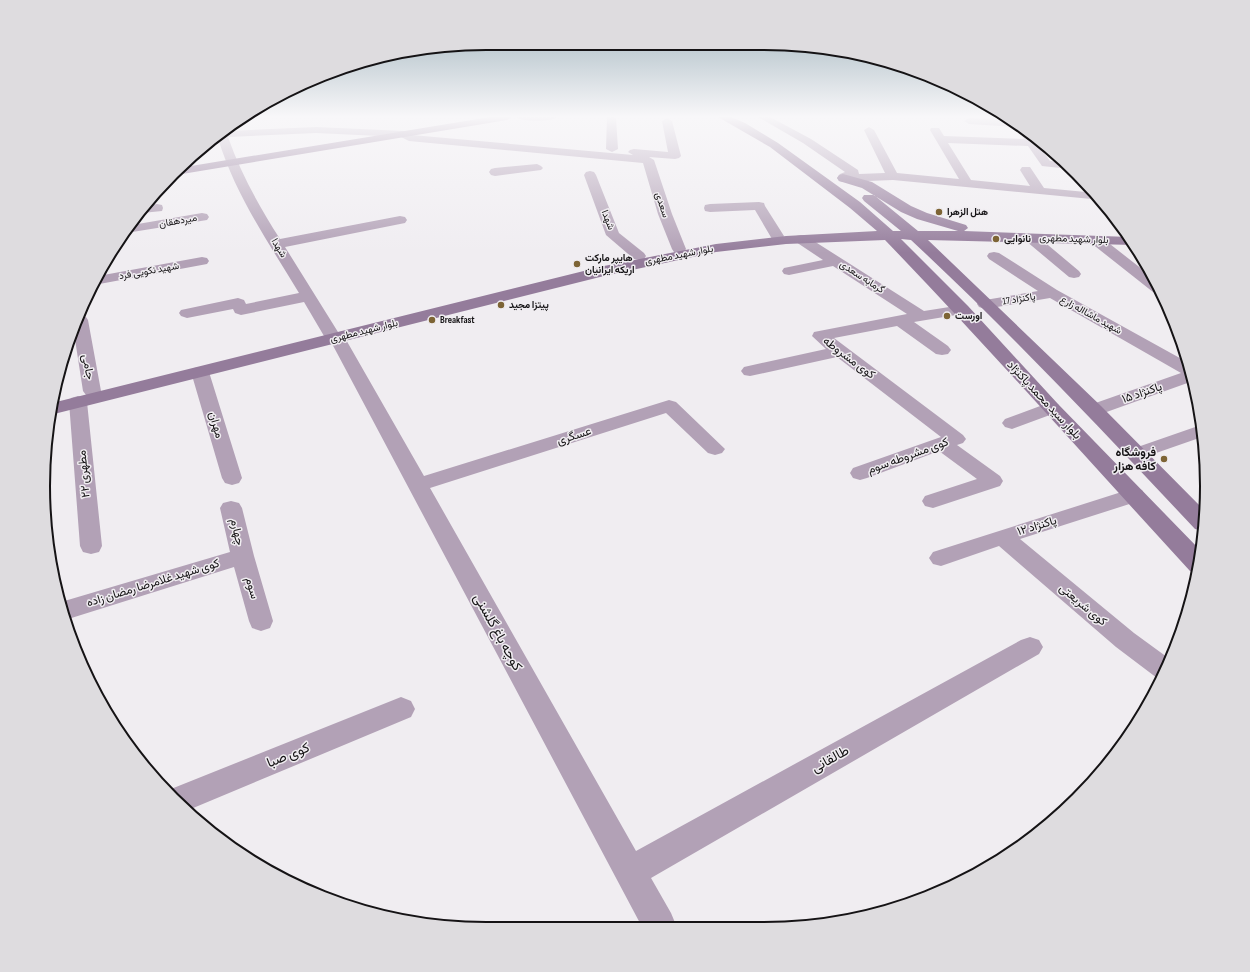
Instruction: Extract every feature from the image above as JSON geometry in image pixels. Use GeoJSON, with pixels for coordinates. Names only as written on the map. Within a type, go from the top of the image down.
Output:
{"type":"FeatureCollection","features":[{"type":"Feature","properties":{"kind":"main road"},"geometry":{"type":"LineString","coordinates":[[186,171],[235,162]]}},
{"type":"Feature","properties":{"kind":"main road","name":"بلوار سید محمد پاکنژاد"},"geometry":{"type":"LineString","coordinates":[[797,162],[855,205],[887,233],[910,239],[946,264],[1094,410],[1199,518]]}},
{"type":"Feature","properties":{"kind":"main road"},"geometry":{"type":"LineString","coordinates":[[820,162],[843,178],[910,239]]}},
{"type":"Feature","properties":{"kind":"main road"},"geometry":{"type":"LineString","coordinates":[[843,178],[867,185],[906,209],[922,216],[990,235]]}},
{"type":"Feature","properties":{"kind":"main road"},"geometry":{"type":"LineString","coordinates":[[843,234],[855,222],[855,205]]}},
{"type":"Feature","properties":{"kind":"main road","name":"بلوار شهید مطهری"},"geometry":{"type":"LineString","coordinates":[[58,400],[85,397],[200,372],[592,266],[639,256],[700,245],[777,236],[887,233]]}},
{"type":"Feature","properties":{"kind":"main road"},"geometry":{"type":"LineString","coordinates":[[843,234],[874,241],[910,239]]}},
{"type":"Feature","properties":{"kind":"main road","name":"بلوار شهید مطهری"},"geometry":{"type":"LineString","coordinates":[[57,407],[85,397],[333,335],[656,259],[716,248],[843,234]]}},
{"type":"Feature","properties":{"kind":"main road"},"geometry":{"type":"LineString","coordinates":[[946,264],[943,253],[945,247],[964,239],[990,235]]}},
{"type":"Feature","properties":{"kind":"main road","name":"بلوار شهید مطهری"},"geometry":{"type":"LineString","coordinates":[[910,239],[990,235],[1122,237]]}},
{"type":"Feature","properties":{"kind":"main road","name":"بلوار شهید مطهری"},"geometry":{"type":"LineString","coordinates":[[990,235],[1031,238],[1125,241]]}},
{"type":"Feature","properties":{"kind":"main road","name":"بلوار سید محمد پاکنژاد"},"geometry":{"type":"LineString","coordinates":[[910,239],[962,310],[1051,408],[1194,559]]}},
{"type":"Feature","properties":{"kind":"main road"},"geometry":{"type":"LineString","coordinates":[[1082,441],[1117,435]]}},
{"type":"Feature","properties":{"kind":"street","name":"سعدی"},"geometry":{"type":"LineString","coordinates":[[649,162],[665,214],[680,249]]}},
{"type":"Feature","properties":{"kind":"street"},"geometry":{"type":"LineString","coordinates":[[838,162],[854,173],[843,178]]}},
{"type":"Feature","properties":{"kind":"street"},"geometry":{"type":"LineString","coordinates":[[887,162],[894,176]]}},
{"type":"Feature","properties":{"kind":"street"},"geometry":{"type":"LineString","coordinates":[[955,162],[967,183]]}},
{"type":"Feature","properties":{"kind":"street"},"geometry":{"type":"LineString","coordinates":[[1045,162],[1046,164],[1059,165]]}},
{"type":"Feature","properties":{"kind":"street","name":"شهدا"},"geometry":{"type":"LineString","coordinates":[[231,163],[249,200],[333,335]]}},
{"type":"Feature","properties":{"kind":"street"},"geometry":{"type":"LineString","coordinates":[[495,172],[537,168]]}},
{"type":"Feature","properties":{"kind":"street"},"geometry":{"type":"LineString","coordinates":[[1026,170],[1039,190]]}},
{"type":"Feature","properties":{"kind":"street","name":"شهدا"},"geometry":{"type":"LineString","coordinates":[[590,174],[613,235],[639,256]]}},
{"type":"Feature","properties":{"kind":"street"},"geometry":{"type":"LineString","coordinates":[[843,178],[894,176],[1089,196]]}},
{"type":"Feature","properties":{"kind":"street"},"geometry":{"type":"LineString","coordinates":[[867,185],[992,193],[1095,202]]}},
{"type":"Feature","properties":{"kind":"street"},"geometry":{"type":"LineString","coordinates":[[710,208],[759,206],[777,236]]}},
{"type":"Feature","properties":{"kind":"street","name":"میردهقان"},"geometry":{"type":"LineString","coordinates":[[134,229],[202,217]]}},
{"type":"Feature","properties":{"kind":"street"},"geometry":{"type":"LineString","coordinates":[[276,244],[400,220]]}},
{"type":"Feature","properties":{"kind":"street"},"geometry":{"type":"LineString","coordinates":[[1031,238],[1074,274]]}},
{"type":"Feature","properties":{"kind":"street","name":"گرمابه سعدی"},"geometry":{"type":"LineString","coordinates":[[802,239],[921,316]]}},
{"type":"Feature","properties":{"kind":"street"},"geometry":{"type":"LineString","coordinates":[[1096,240],[1149,282]]}},
{"type":"Feature","properties":{"kind":"street","name":"شهید ماشااله زارع"},"geometry":{"type":"LineString","coordinates":[[994,256],[1052,293],[1183,367]]}},
{"type":"Feature","properties":{"kind":"street","name":"شهید نکویی فرد"},"geometry":{"type":"LineString","coordinates":[[102,280],[202,261]]}},
{"type":"Feature","properties":{"kind":"street"},"geometry":{"type":"LineString","coordinates":[[789,271],[837,262]]}},
{"type":"Feature","properties":{"kind":"street","name":"پاکنژاد 17"},"geometry":{"type":"LineString","coordinates":[[985,304],[1052,293]]}},
{"type":"Feature","properties":{"kind":"street"},"geometry":{"type":"LineString","coordinates":[[187,313],[238,302],[241,310],[308,296]]}},
{"type":"Feature","properties":{"kind":"street","name":"کوی مشروطه"},"geometry":{"type":"LineString","coordinates":[[933,501],[993,481],[949,441],[820,336],[921,316],[962,310]]}},
{"type":"Feature","properties":{"kind":"street"},"geometry":{"type":"LineString","coordinates":[[900,320],[942,350]]}},
{"type":"Feature","properties":{"kind":"street","name":"جامی"},"geometry":{"type":"LineString","coordinates":[[80,326],[85,397]]}},
{"type":"Feature","properties":{"kind":"street","name":"کوچه باغ گلشنی"},"geometry":{"type":"LineString","coordinates":[[333,335],[418,485],[657,922]]}},
{"type":"Feature","properties":{"kind":"street"},"geometry":{"type":"LineString","coordinates":[[750,371],[840,351]]}},
{"type":"Feature","properties":{"kind":"street","name":"مهران"},"geometry":{"type":"LineString","coordinates":[[200,372],[232,478]]}},
{"type":"Feature","properties":{"kind":"street","name":"پاکنژاد ۱۵"},"geometry":{"type":"LineString","coordinates":[[1094,410],[1186,378]]}},
{"type":"Feature","properties":{"kind":"street","name":"مطهری ۲۲"},"geometry":{"type":"LineString","coordinates":[[85,397],[91,546]]}},
{"type":"Feature","properties":{"kind":"street","name":"عسگری"},"geometry":{"type":"LineString","coordinates":[[418,485],[669,406],[715,449]]}},
{"type":"Feature","properties":{"kind":"street"},"geometry":{"type":"LineString","coordinates":[[1012,423],[1051,408]]}},
{"type":"Feature","properties":{"kind":"street"},"geometry":{"type":"LineString","coordinates":[[1136,454],[1196,433]]}},
{"type":"Feature","properties":{"kind":"street","name":"کوی مشروطه سوم"},"geometry":{"type":"LineString","coordinates":[[860,473],[949,441]]}},
{"type":"Feature","properties":{"kind":"street","name":"پاکنژاد ۱۲"},"geometry":{"type":"LineString","coordinates":[[942,558],[1002,537],[1134,495]]}},
{"type":"Feature","properties":{"kind":"street","name":"چهارم"},"geometry":{"type":"LineString","coordinates":[[231,508],[242,556]]}},
{"type":"Feature","properties":{"kind":"street","name":"کوی شریعتی"},"geometry":{"type":"LineString","coordinates":[[1002,537],[1125,640],[1161,666]]}},
{"type":"Feature","properties":{"kind":"street","name":"کوی شهید غلامرضا رمضان زاده"},"geometry":{"type":"LineString","coordinates":[[68,609],[242,556]]}},
{"type":"Feature","properties":{"kind":"street","name":"سوم"},"geometry":{"type":"LineString","coordinates":[[242,556],[261,621]]}},
{"type":"Feature","properties":{"kind":"street","name":"طالقانی"},"geometry":{"type":"LineString","coordinates":[[630,872],[1030,647]]}},
{"type":"Feature","properties":{"kind":"street","name":"کوی صبا"},"geometry":{"type":"LineString","coordinates":[[182,798],[401,708]]}},
{"type":"Feature","properties":{"kind":"place","name":"هتل الزهرا"},"geometry":{"type":"Point","coordinates":[939,212]}},
{"type":"Feature","properties":{"kind":"place","name":"نانوایی"},"geometry":{"type":"Point","coordinates":[996,239]}},
{"type":"Feature","properties":{"kind":"place","name":"هایپر مارکت اریکه ایرانیان"},"geometry":{"type":"Point","coordinates":[577,264]}},
{"type":"Feature","properties":{"kind":"place","name":"پیتزا مجید"},"geometry":{"type":"Point","coordinates":[501,305]}},
{"type":"Feature","properties":{"kind":"place","name":"اورست"},"geometry":{"type":"Point","coordinates":[947,316]}},
{"type":"Feature","properties":{"kind":"place","name":"Breakfast"},"geometry":{"type":"Point","coordinates":[432,320]}},
{"type":"Feature","properties":{"kind":"place","name":"فروشگاه کافه هزار"},"geometry":{"type":"Point","coordinates":[1164,459]}}]}
